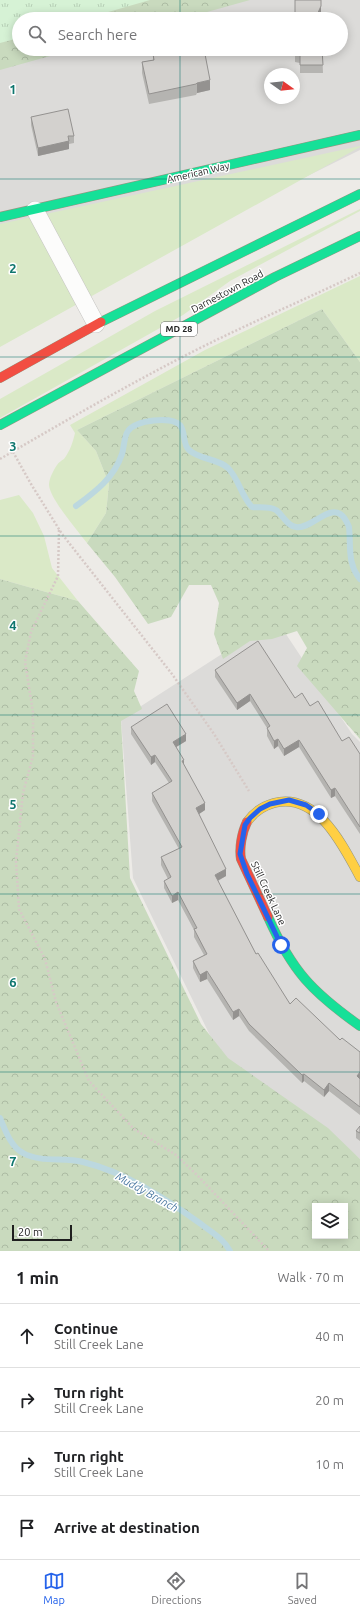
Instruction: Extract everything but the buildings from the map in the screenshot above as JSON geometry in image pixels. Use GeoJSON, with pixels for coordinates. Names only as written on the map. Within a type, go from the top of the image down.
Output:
{"type":"FeatureCollection","features":[{"type":"Feature","properties":{"kind":"main road","name":"American Way"},"geometry":{"type":"LineString","coordinates":[[0,218],[360,135]]}},
{"type":"Feature","properties":{"kind":"main road"},"geometry":{"type":"LineString","coordinates":[[0,378],[96,324],[360,194]]}},
{"type":"Feature","properties":{"kind":"main road","name":"Darnestown Road"},"geometry":{"type":"LineString","coordinates":[[0,425],[275,277],[360,236]]}},
{"type":"Feature","properties":{"kind":"main road","name":"Still Creek Lane"},"geometry":{"type":"LineString","coordinates":[[360,877],[340,844],[319,814],[306,805],[289,800],[270,804],[260,809],[245,825],[240,854],[247,874],[281,945],[295,969],[314,990],[360,1026]]}},
{"type":"Feature","properties":{"kind":"street"},"geometry":{"type":"LineString","coordinates":[[35,210],[96,324]]}},
{"type":"Feature","properties":{"kind":"path"},"geometry":{"type":"LineString","coordinates":[[0,459],[127,386],[198,349],[360,272]]}},
{"type":"Feature","properties":{"kind":"path"},"geometry":{"type":"LineString","coordinates":[[13,452],[59,530],[189,697],[214,734],[260,809]]}},
{"type":"Feature","properties":{"kind":"path"},"geometry":{"type":"LineString","coordinates":[[59,530],[58,576],[31,632],[25,662],[33,712],[33,756],[23,793],[16,861],[19,909],[45,959],[56,1002],[89,1080],[134,1129],[176,1155],[269,1251]]}},
{"type":"Feature","properties":{"kind":"shaded area"},"geometry":{"type":"Polygon","coordinates":[[[150,0],[360,0],[360,150],[132,263],[0,334],[0,43],[12,47],[12,56],[348,56],[348,12],[108,12],[150,0]]]}},
{"type":"Feature","properties":{"kind":"shaded area"},"geometry":{"type":"Polygon","coordinates":[[[276,619],[352,734],[360,742],[360,1159],[342,1143],[223,1062],[133,878],[121,719],[276,619]]]}},
{"type":"Feature","properties":{"kind":"green space"},"geometry":{"type":"Polygon","coordinates":[[[0,0],[250,0],[207,12],[12,12],[12,56],[50,56],[0,70],[0,0]]]}},
{"type":"Feature","properties":{"kind":"green space"},"geometry":{"type":"Polygon","coordinates":[[[0,0],[150,0],[108,12],[12,12],[12,40],[0,43],[0,0]]]}},
{"type":"Feature","properties":{"kind":"green space"},"geometry":{"type":"Polygon","coordinates":[[[360,147],[0,347],[0,224],[360,147]]]}},
{"type":"Feature","properties":{"kind":"green space"},"geometry":{"type":"Polygon","coordinates":[[[360,209],[360,211],[230,281],[183,315],[0,418],[0,399],[155,311],[360,209]]]}},
{"type":"Feature","properties":{"kind":"green space"},"geometry":{"type":"Polygon","coordinates":[[[360,276],[360,362],[322,309],[77,430],[96,451],[109,484],[106,513],[87,543],[59,506],[49,485],[50,478],[54,470],[70,450],[75,433],[70,425],[205,350],[360,276]]]}},
{"type":"Feature","properties":{"kind":"green space"},"geometry":{"type":"Polygon","coordinates":[[[322,309],[360,362],[360,739],[297,666],[307,648],[297,631],[272,639],[250,641],[223,659],[214,634],[219,603],[211,585],[189,585],[171,617],[148,624],[115,577],[87,543],[106,513],[109,484],[96,451],[77,430],[322,309]]]}},
{"type":"Feature","properties":{"kind":"green space"},"geometry":{"type":"Polygon","coordinates":[[[19,495],[33,513],[44,536],[52,568],[78,601],[0,579],[0,500],[19,495]]]}},
{"type":"Feature","properties":{"kind":"green space"},"geometry":{"type":"Polygon","coordinates":[[[0,579],[78,601],[139,671],[134,691],[142,709],[121,721],[130,878],[201,1024],[228,1058],[328,1128],[360,1159],[360,1251],[0,1251],[0,579]]]}},
{"type":"Feature","properties":{"kind":"waterway"},"geometry":{"type":"LineString","coordinates":[[76,506],[97,490],[119,463],[126,436],[132,427],[154,420],[176,422],[182,428],[185,445],[189,450],[198,456],[219,462],[228,468],[232,472],[245,498],[252,507],[276,510],[290,525],[296,527],[302,527],[334,512],[340,514],[345,519],[349,527],[351,561],[360,579]]}},
{"type":"Feature","properties":{"kind":"waterway","name":"Muddy Branch"},"geometry":{"type":"LineString","coordinates":[[0,1118],[6,1133],[15,1147],[23,1153],[37,1158],[83,1162],[130,1179],[174,1205],[201,1224],[221,1239],[230,1251]]}},
{"type":"Feature","properties":{"kind":"traffic: fast"},"geometry":{"type":"LineString","coordinates":[[0,217],[360,135]]}},
{"type":"Feature","properties":{"kind":"traffic: fast"},"geometry":{"type":"LineString","coordinates":[[101,322],[360,194]]}},
{"type":"Feature","properties":{"kind":"traffic: fast"},"geometry":{"type":"LineString","coordinates":[[0,425],[275,277],[360,236]]}},
{"type":"Feature","properties":{"kind":"traffic: fast"},"geometry":{"type":"LineString","coordinates":[[268,917],[286,952],[305,979],[316,991],[360,1026]]}},
{"type":"Feature","properties":{"kind":"traffic: slow"},"geometry":{"type":"LineString","coordinates":[[247,822],[259,810],[274,803],[290,802],[304,806],[316,813],[327,824],[346,851],[360,877]]}},
{"type":"Feature","properties":{"kind":"traffic: jam"},"geometry":{"type":"LineString","coordinates":[[0,378],[101,322]]}},
{"type":"Feature","properties":{"kind":"traffic: jam"},"geometry":{"type":"LineString","coordinates":[[247,822],[241,840],[241,859],[268,917]]}},
{"type":"Feature","properties":{"kind":"route"},"geometry":{"type":"LineString","coordinates":[[281,945],[247,874],[240,854],[245,825],[260,809],[270,804],[289,800],[306,805],[319,814]]}}]}
